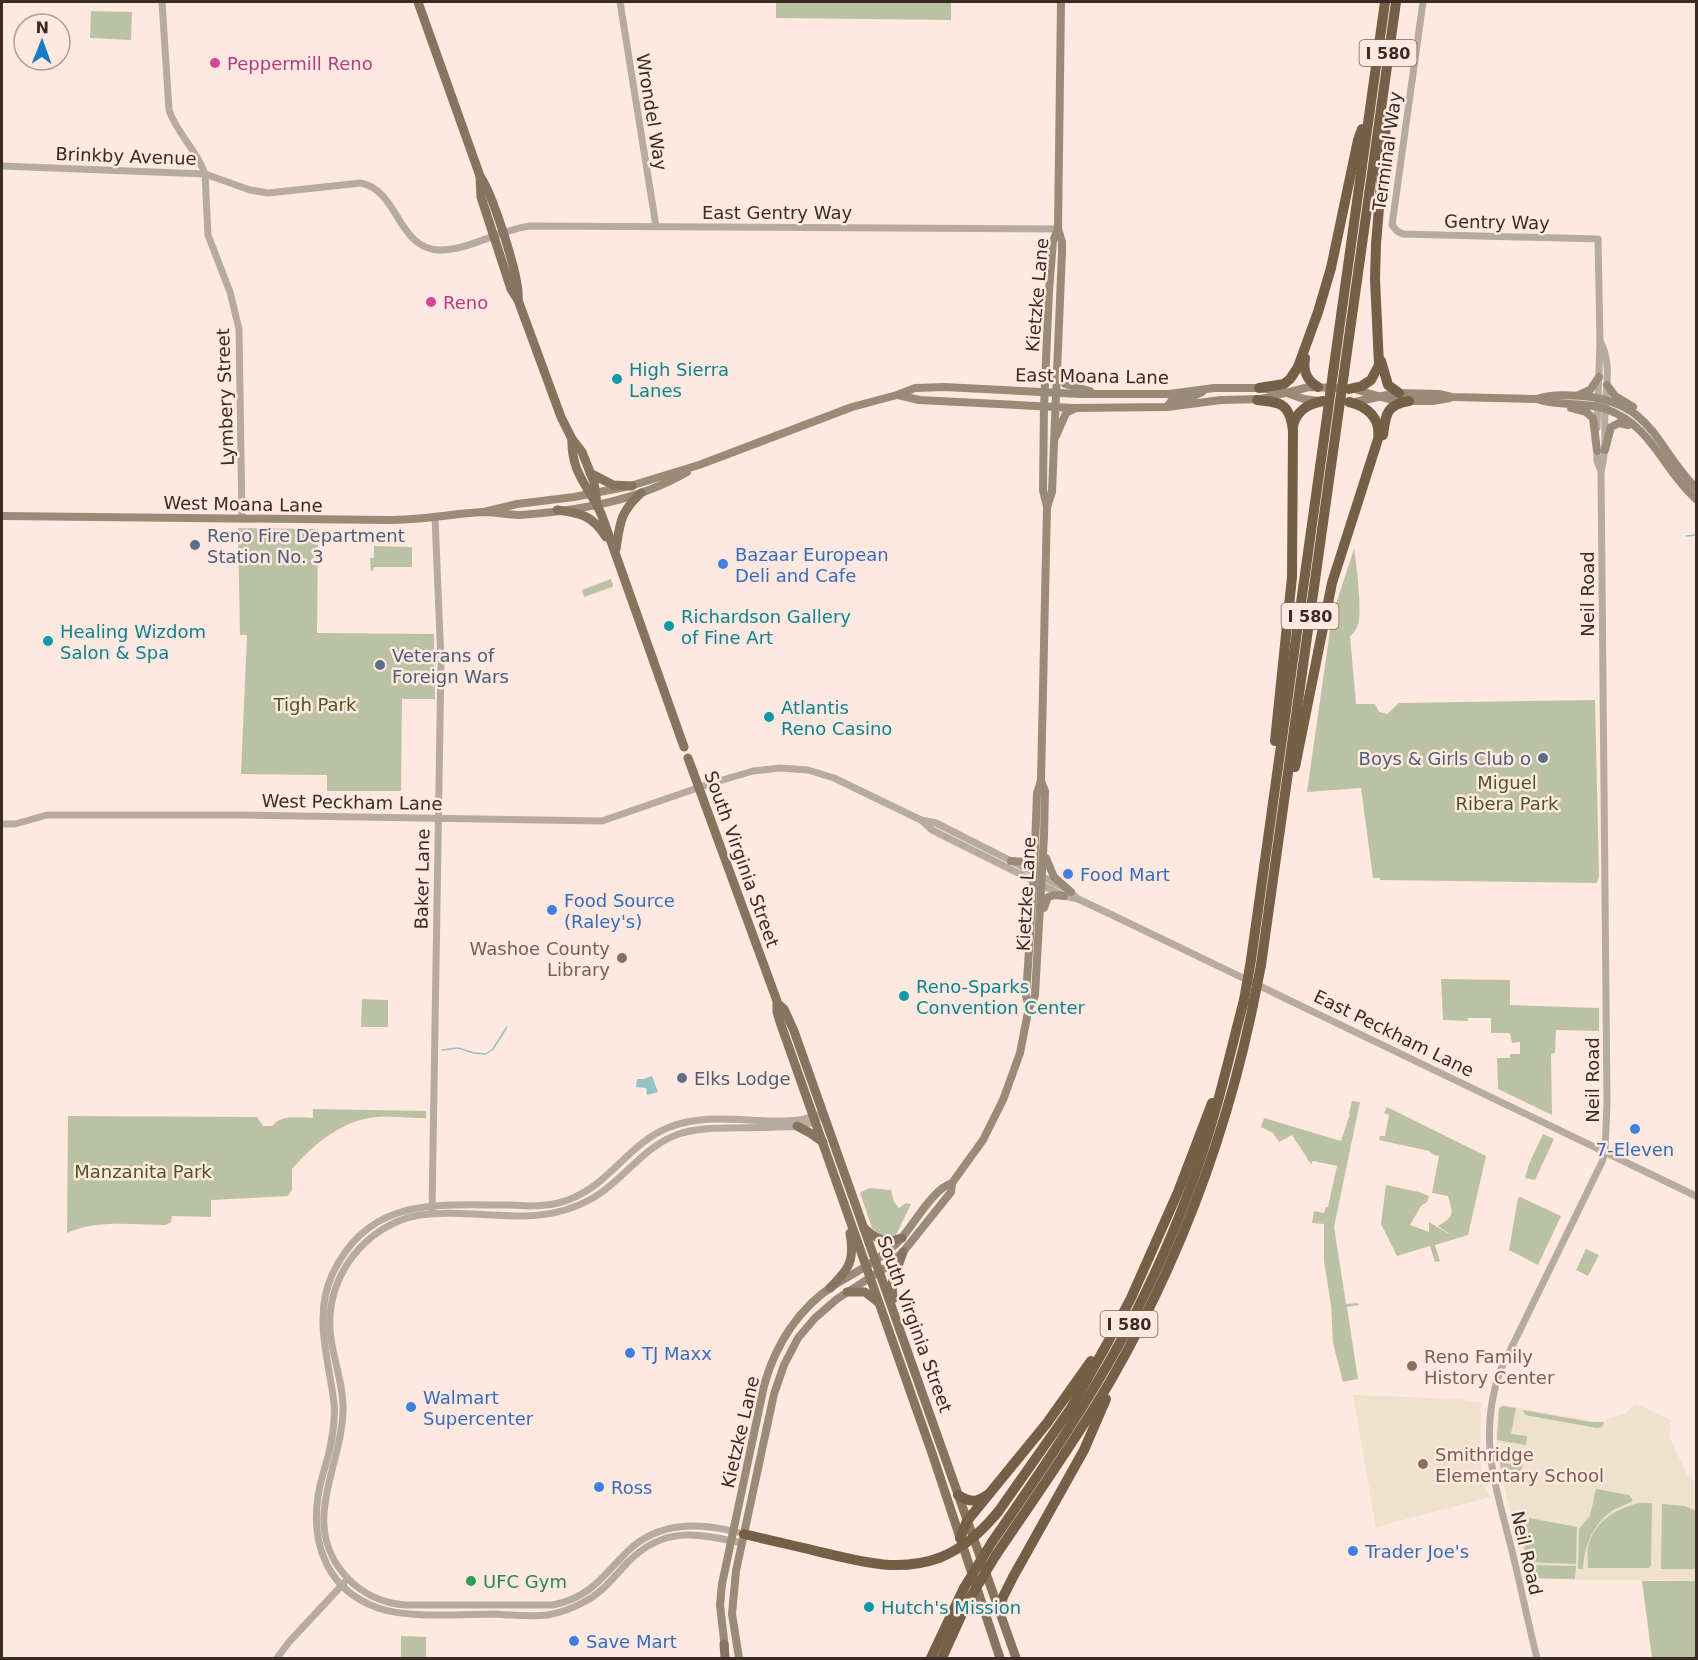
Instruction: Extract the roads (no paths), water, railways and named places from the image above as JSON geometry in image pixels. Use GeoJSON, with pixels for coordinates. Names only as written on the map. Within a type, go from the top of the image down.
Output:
{"type":"FeatureCollection","features":[{"type":"Feature","properties":{"kind":"highway","name":"I 580"},"geometry":{"type":"LineString","coordinates":[[1339,373],[1368,115],[1385,2]]}},
{"type":"Feature","properties":{"kind":"highway","name":"I 580"},"geometry":{"type":"LineString","coordinates":[[942,1659],[967,1603],[996,1555],[1082,1427],[1123,1358],[1172,1258],[1202,1185],[1230,1098],[1256,962],[1332,417],[1396,2]]}},
{"type":"Feature","properties":{"kind":"highway"},"geometry":{"type":"LineString","coordinates":[[1349,389],[1362,386],[1375,376],[1379,365],[1375,261],[1386,124],[1381,105]]}},
{"type":"Feature","properties":{"kind":"highway"},"geometry":{"type":"LineString","coordinates":[[1258,394],[1290,380],[1296,372],[1325,291],[1358,140],[1368,115]]}},
{"type":"Feature","properties":{"kind":"highway"},"geometry":{"type":"LineString","coordinates":[[1309,337],[1304,359],[1305,371],[1310,381],[1318,387]]}},
{"type":"Feature","properties":{"kind":"highway"},"geometry":{"type":"LineString","coordinates":[[1380,353],[1386,381],[1399,393]]}},
{"type":"Feature","properties":{"kind":"highway"},"geometry":{"type":"LineString","coordinates":[[1258,394],[1284,406],[1291,416],[1293,431],[1293,577],[1275,743],[1277,817]]}},
{"type":"Feature","properties":{"kind":"highway"},"geometry":{"type":"LineString","coordinates":[[1293,431],[1295,418],[1301,411],[1323,401]]}},
{"type":"Feature","properties":{"kind":"highway"},"geometry":{"type":"LineString","coordinates":[[1372,463],[1382,442],[1384,421],[1388,412],[1398,404],[1409,401]]}},
{"type":"Feature","properties":{"kind":"highway"},"geometry":{"type":"LineString","coordinates":[[1277,817],[1298,755],[1329,595],[1372,463],[1379,432],[1376,420],[1368,410],[1349,402]]}},
{"type":"Feature","properties":{"kind":"highway","name":"I 580"},"geometry":{"type":"LineString","coordinates":[[931,1659],[964,1588],[1086,1401],[1136,1312],[1173,1231],[1189,1189],[1248,1002]]}},
{"type":"Feature","properties":{"kind":"highway"},"geometry":{"type":"LineString","coordinates":[[739,1536],[890,1566],[914,1565],[939,1558],[956,1551],[977,1536],[998,1512],[1040,1454],[1081,1390],[1108,1342],[1149,1259],[1178,1192],[1209,1109],[1222,1085]]}},
{"type":"Feature","properties":{"kind":"highway"},"geometry":{"type":"LineString","coordinates":[[960,1538],[967,1521],[1076,1384],[1111,1329],[1149,1259]]}},
{"type":"Feature","properties":{"kind":"highway"},"geometry":{"type":"LineString","coordinates":[[999,1610],[1013,1576],[1084,1450],[1123,1358]]}},
{"type":"Feature","properties":{"kind":"highway"},"geometry":{"type":"LineString","coordinates":[[958,1495],[966,1500],[975,1501],[983,1498],[996,1486]]}},
{"type":"Feature","properties":{"kind":"main road"},"geometry":{"type":"LineString","coordinates":[[418,2],[480,176],[481,197],[498,235],[511,289],[518,300],[552,393],[590,473],[593,493],[684,747]]}},
{"type":"Feature","properties":{"kind":"main road","name":"Kietzke Lane"},"geometry":{"type":"LineString","coordinates":[[1047,507],[1052,492],[1062,242],[1058,229],[1061,2]]}},
{"type":"Feature","properties":{"kind":"main road","name":"Kietzke Lane"},"geometry":{"type":"LineString","coordinates":[[1029,1007],[1035,995],[1042,881],[1045,791],[1041,781],[1047,507],[1043,490],[1044,406],[1051,261],[1054,238],[1058,229]]}},
{"type":"Feature","properties":{"kind":"main road"},"geometry":{"type":"LineString","coordinates":[[1056,369],[1062,381],[1068,386],[1103,394]]}},
{"type":"Feature","properties":{"kind":"main road"},"geometry":{"type":"LineString","coordinates":[[1574,396],[1590,390],[1599,377]]}},
{"type":"Feature","properties":{"kind":"main road"},"geometry":{"type":"LineString","coordinates":[[1607,385],[1615,396],[1652,423],[1664,444]]}},
{"type":"Feature","properties":{"kind":"main road","name":"East Moana Lane"},"geometry":{"type":"LineString","coordinates":[[593,493],[632,486],[699,465],[852,407],[921,387],[1103,394],[1169,394],[1206,389],[1258,394]]}},
{"type":"Feature","properties":{"kind":"main road","name":"East Moana Lane"},"geometry":{"type":"LineString","coordinates":[[897,395],[919,400],[1076,408],[1167,407],[1288,392],[1305,387],[1365,391],[1388,400],[1440,401],[1452,397]]}},
{"type":"Feature","properties":{"kind":"main road"},"geometry":{"type":"LineString","coordinates":[[1167,407],[1173,399],[1191,397],[1206,389]]}},
{"type":"Feature","properties":{"kind":"main road","name":"East Moana Lane"},"geometry":{"type":"LineString","coordinates":[[1288,392],[1304,399],[1349,402],[1399,393],[1537,399],[1548,396],[1574,396],[1602,405]]}},
{"type":"Feature","properties":{"kind":"main road","name":"East Moana Lane"},"geometry":{"type":"LineString","coordinates":[[1537,399],[1549,403],[1602,405]]}},
{"type":"Feature","properties":{"kind":"main road"},"geometry":{"type":"LineString","coordinates":[[1549,403],[1579,410],[1592,416],[1601,450]]}},
{"type":"Feature","properties":{"kind":"main road"},"geometry":{"type":"LineString","coordinates":[[1602,405],[1643,432],[1678,481],[1696,499]]}},
{"type":"Feature","properties":{"kind":"main road"},"geometry":{"type":"LineString","coordinates":[[1602,405],[1622,407],[1640,418],[1655,432],[1696,488]]}},
{"type":"Feature","properties":{"kind":"main road"},"geometry":{"type":"LineString","coordinates":[[1053,446],[1066,413],[1076,408]]}},
{"type":"Feature","properties":{"kind":"main road"},"geometry":{"type":"LineString","coordinates":[[1601,450],[1609,431],[1616,423],[1626,424],[1643,432]]}},
{"type":"Feature","properties":{"kind":"main road"},"geometry":{"type":"LineString","coordinates":[[572,439],[574,462],[583,485],[593,493]]}},
{"type":"Feature","properties":{"kind":"main road","name":"East Moana Lane"},"geometry":{"type":"LineString","coordinates":[[597,504],[641,493],[667,483],[699,465]]}},
{"type":"Feature","properties":{"kind":"main road"},"geometry":{"type":"LineString","coordinates":[[590,473],[613,485],[632,486]]}},
{"type":"Feature","properties":{"kind":"main road","name":"West Moana Lane"},"geometry":{"type":"LineString","coordinates":[[2,516],[408,520],[484,512],[517,504],[593,493]]}},
{"type":"Feature","properties":{"kind":"main road"},"geometry":{"type":"LineString","coordinates":[[615,552],[622,513],[641,493]]}},
{"type":"Feature","properties":{"kind":"main road","name":"West Moana Lane"},"geometry":{"type":"LineString","coordinates":[[484,512],[518,515],[597,504]]}},
{"type":"Feature","properties":{"kind":"main road"},"geometry":{"type":"LineString","coordinates":[[557,510],[590,518],[601,529],[615,552]]}},
{"type":"Feature","properties":{"kind":"main road","name":"South Virginia Street"},"geometry":{"type":"LineString","coordinates":[[688,758],[778,1005],[777,1012],[780,1022],[863,1227],[871,1264]]}},
{"type":"Feature","properties":{"kind":"main road","name":"Kietzke Lane"},"geometry":{"type":"LineString","coordinates":[[739,1659],[733,1626],[732,1601],[739,1536],[764,1386],[770,1368],[791,1326],[808,1307],[830,1288],[871,1264],[902,1238],[940,1190],[952,1183],[982,1140],[1003,1100],[1020,1053],[1029,1007],[1026,996],[1037,789],[1041,781]]}},
{"type":"Feature","properties":{"kind":"main road"},"geometry":{"type":"LineString","coordinates":[[1011,861],[1022,863],[1029,859],[1036,821]]}},
{"type":"Feature","properties":{"kind":"main road"},"geometry":{"type":"LineString","coordinates":[[1043,848],[1051,873],[1067,894]]}},
{"type":"Feature","properties":{"kind":"main road"},"geometry":{"type":"LineString","coordinates":[[1040,927],[1046,899],[1067,894]]}},
{"type":"Feature","properties":{"kind":"main road","name":"South Virginia Street"},"geometry":{"type":"LineString","coordinates":[[817,1117],[823,1142],[847,1210],[897,1322],[1016,1659]]}},
{"type":"Feature","properties":{"kind":"main road"},"geometry":{"type":"LineString","coordinates":[[797,1126],[823,1142]]}},
{"type":"Feature","properties":{"kind":"main road","name":"Kietzke Lane"},"geometry":{"type":"LineString","coordinates":[[724,1644],[721,1595],[731,1541],[739,1536],[780,1376],[794,1345],[826,1308],[875,1275],[903,1252],[951,1192],[952,1183]]}},
{"type":"Feature","properties":{"kind":"main road"},"geometry":{"type":"LineString","coordinates":[[830,1288],[846,1272],[852,1257],[847,1210]]}},
{"type":"Feature","properties":{"kind":"main road"},"geometry":{"type":"LineString","coordinates":[[863,1227],[874,1237],[884,1241],[902,1238]]}},
{"type":"Feature","properties":{"kind":"main road"},"geometry":{"type":"LineString","coordinates":[[897,1322],[892,1283],[903,1252]]}},
{"type":"Feature","properties":{"kind":"main road","name":"South Virginia Street"},"geometry":{"type":"LineString","coordinates":[[875,1275],[880,1304],[999,1659]]}},
{"type":"Feature","properties":{"kind":"main road"},"geometry":{"type":"LineString","coordinates":[[847,1292],[865,1292],[880,1304]]}},
{"type":"Feature","properties":{"kind":"main road"},"geometry":{"type":"LineString","coordinates":[[921,1423],[932,1420]]}},
{"type":"Feature","properties":{"kind":"main road"},"geometry":{"type":"LineString","coordinates":[[724,1644],[726,1659]]}},
{"type":"Feature","properties":{"kind":"street","name":"Lymbery Street"},"geometry":{"type":"LineString","coordinates":[[162,2],[169,110],[175,125],[198,157],[205,174],[208,235],[230,292],[239,329],[242,519]]}},
{"type":"Feature","properties":{"kind":"street","name":"Wrondel Way"},"geometry":{"type":"LineString","coordinates":[[620,2],[656,226]]}},
{"type":"Feature","properties":{"kind":"street","name":"Terminal Way"},"geometry":{"type":"LineString","coordinates":[[1397,231],[1392,225],[1392,220],[1423,2]]}},
{"type":"Feature","properties":{"kind":"street","name":"Brinkby Avenue"},"geometry":{"type":"LineString","coordinates":[[2,166],[205,174],[250,190],[268,193],[353,182]]}},
{"type":"Feature","properties":{"kind":"street","name":"East Gentry Way"},"geometry":{"type":"LineString","coordinates":[[353,182],[368,184],[383,194],[414,239],[425,247],[442,250],[530,226],[1058,229]]}},
{"type":"Feature","properties":{"kind":"street","name":"Gentry Way"},"geometry":{"type":"LineString","coordinates":[[1397,231],[1403,234],[1598,239]]}},
{"type":"Feature","properties":{"kind":"street","name":"Neil Road"},"geometry":{"type":"LineString","coordinates":[[1537,1659],[1490,1464],[1489,1438],[1491,1405],[1505,1361],[1591,1186],[1605,1152],[1608,1103],[1601,471],[1597,461],[1601,450],[1602,405],[1599,377],[1598,239]]}},
{"type":"Feature","properties":{"kind":"street","name":"Neil Road"},"geometry":{"type":"LineString","coordinates":[[1600,341],[1604,349],[1607,385],[1602,405]]}},
{"type":"Feature","properties":{"kind":"street","name":"Baker Lane"},"geometry":{"type":"LineString","coordinates":[[433,1205],[441,653],[435,517]]}},
{"type":"Feature","properties":{"kind":"street","name":"East Peckham Lane"},"geometry":{"type":"LineString","coordinates":[[698,788],[762,769],[808,770],[842,781],[921,820],[936,823],[1011,861],[1034,877]]}},
{"type":"Feature","properties":{"kind":"street","name":"West Peckham Lane"},"geometry":{"type":"LineString","coordinates":[[2,824],[15,824],[47,815],[602,821],[698,788]]}},
{"type":"Feature","properties":{"kind":"street","name":"East Peckham Lane"},"geometry":{"type":"LineString","coordinates":[[921,820],[928,827],[1696,1196]]}},
{"type":"Feature","properties":{"kind":"street"},"geometry":{"type":"LineString","coordinates":[[422,1215],[533,1215],[564,1210],[600,1194],[658,1143],[679,1134],[700,1130],[797,1126],[817,1117]]}},
{"type":"Feature","properties":{"kind":"street"},"geometry":{"type":"LineString","coordinates":[[731,1541],[691,1534],[657,1541],[638,1553],[591,1598],[575,1606],[545,1615],[397,1613],[368,1604],[342,1586],[332,1574],[323,1555],[316,1528],[317,1500],[332,1439],[334,1420],[323,1326],[325,1299],[338,1265],[359,1236],[389,1216],[433,1205],[534,1206],[567,1200],[603,1180],[634,1149],[654,1135],[671,1127],[694,1121],[796,1120],[817,1117]]}},
{"type":"Feature","properties":{"kind":"street"},"geometry":{"type":"LineString","coordinates":[[694,1121],[700,1130]]}},
{"type":"Feature","properties":{"kind":"street"},"geometry":{"type":"LineString","coordinates":[[433,1205],[432,1209],[422,1215],[389,1226],[361,1246],[341,1274],[331,1305],[330,1330],[343,1409],[341,1439],[324,1508],[324,1528],[333,1559],[348,1579],[365,1594],[384,1603],[541,1606],[564,1603],[587,1591],[637,1543],[662,1530],[693,1525],[739,1536]]}},
{"type":"Feature","properties":{"kind":"street"},"geometry":{"type":"LineString","coordinates":[[277,1659],[289,1642],[348,1579]]}},
{"type":"Feature","properties":{"kind":"water"},"geometry":{"type":"Polygon","coordinates":[[[652,1076],[658,1092],[647,1095],[646,1088],[636,1087],[637,1079],[652,1076]]]}},
{"type":"Feature","properties":{"kind":"waterway"},"geometry":{"type":"LineString","coordinates":[[1686,536],[1696,535]]}},
{"type":"Feature","properties":{"kind":"waterway"},"geometry":{"type":"LineString","coordinates":[[442,1050],[458,1048],[486,1054],[493,1049],[507,1027]]}},
{"type":"Feature","properties":{"kind":"place","name":"Peppermill Reno"},"geometry":{"type":"Point","coordinates":[215,63]}},
{"type":"Feature","properties":{"kind":"place","name":"Reno"},"geometry":{"type":"Point","coordinates":[431,302]}},
{"type":"Feature","properties":{"kind":"place","name":"High Sierra Lanes"},"geometry":{"type":"Point","coordinates":[617,379]}},
{"type":"Feature","properties":{"kind":"place","name":"Reno Fire Department Station No. 3"},"geometry":{"type":"Point","coordinates":[195,545]}},
{"type":"Feature","properties":{"kind":"place","name":"Bazaar European Deli and Cafe"},"geometry":{"type":"Point","coordinates":[723,564]}},
{"type":"Feature","properties":{"kind":"place","name":"Richardson Gallery of Fine Art"},"geometry":{"type":"Point","coordinates":[669,626]}},
{"type":"Feature","properties":{"kind":"place","name":"Healing Wizdom Salon & Spa"},"geometry":{"type":"Point","coordinates":[48,641]}},
{"type":"Feature","properties":{"kind":"place","name":"Veterans of Foreign Wars"},"geometry":{"type":"Point","coordinates":[380,665]}},
{"type":"Feature","properties":{"kind":"place","name":"Atlantis Reno Casino"},"geometry":{"type":"Point","coordinates":[769,717]}},
{"type":"Feature","properties":{"kind":"place","name":"Boys & Girls Club o"},"geometry":{"type":"Point","coordinates":[1543,758]}},
{"type":"Feature","properties":{"kind":"place","name":"Food Mart"},"geometry":{"type":"Point","coordinates":[1068,874]}},
{"type":"Feature","properties":{"kind":"place","name":"Food Source (Raley's)"},"geometry":{"type":"Point","coordinates":[552,910]}},
{"type":"Feature","properties":{"kind":"place","name":"Washoe County Library"},"geometry":{"type":"Point","coordinates":[622,958]}},
{"type":"Feature","properties":{"kind":"place","name":"Reno-Sparks Convention Center"},"geometry":{"type":"Point","coordinates":[904,996]}},
{"type":"Feature","properties":{"kind":"place","name":"Elks Lodge"},"geometry":{"type":"Point","coordinates":[682,1078]}},
{"type":"Feature","properties":{"kind":"place","name":"7-Eleven"},"geometry":{"type":"Point","coordinates":[1635,1129]}},
{"type":"Feature","properties":{"kind":"place","name":"TJ Maxx"},"geometry":{"type":"Point","coordinates":[630,1353]}},
{"type":"Feature","properties":{"kind":"place","name":"Reno Family History Center"},"geometry":{"type":"Point","coordinates":[1412,1366]}},
{"type":"Feature","properties":{"kind":"place","name":"Walmart Supercenter"},"geometry":{"type":"Point","coordinates":[411,1407]}},
{"type":"Feature","properties":{"kind":"place","name":"Smithridge Elementary School"},"geometry":{"type":"Point","coordinates":[1423,1464]}},
{"type":"Feature","properties":{"kind":"place","name":"Ross"},"geometry":{"type":"Point","coordinates":[599,1487]}},
{"type":"Feature","properties":{"kind":"place","name":"Trader Joe's"},"geometry":{"type":"Point","coordinates":[1353,1551]}},
{"type":"Feature","properties":{"kind":"place","name":"UFC Gym"},"geometry":{"type":"Point","coordinates":[471,1581]}},
{"type":"Feature","properties":{"kind":"place","name":"Hutch's Mission"},"geometry":{"type":"Point","coordinates":[869,1607]}},
{"type":"Feature","properties":{"kind":"place","name":"Save Mart"},"geometry":{"type":"Point","coordinates":[574,1641]}},
{"type":"Feature","properties":{"kind":"park label","name":"Tigh Park"},"geometry":{"type":"Point","coordinates":[315,704]}},
{"type":"Feature","properties":{"kind":"park label","name":"Miguel Ribera Park"},"geometry":{"type":"Point","coordinates":[1507,792]}},
{"type":"Feature","properties":{"kind":"park label","name":"Manzanita Park"},"geometry":{"type":"Point","coordinates":[143,1171]}}]}
